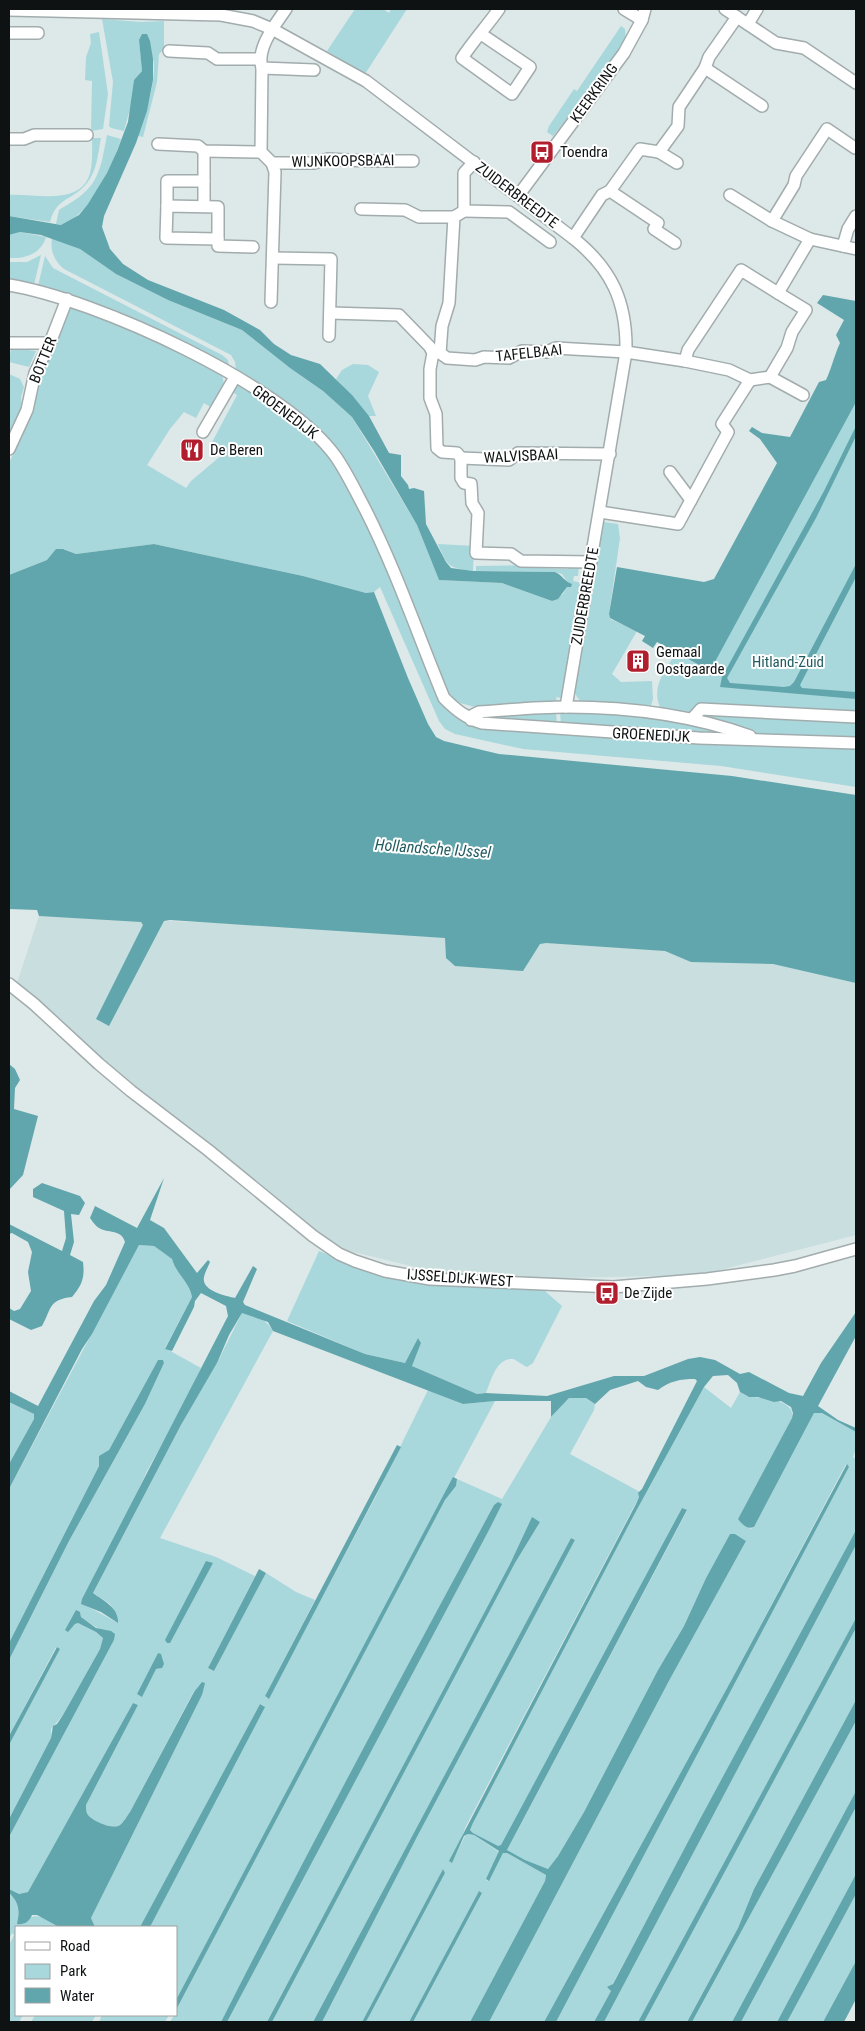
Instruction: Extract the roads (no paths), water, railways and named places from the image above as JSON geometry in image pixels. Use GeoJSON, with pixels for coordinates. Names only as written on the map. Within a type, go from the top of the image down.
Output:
{"type":"FeatureCollection","features":[{"type":"Feature","properties":{"kind":"street"},"geometry":{"type":"LineString","coordinates":[[158,144],[198,146],[204,151],[261,152],[260,64],[272,29],[286,9]]}},
{"type":"Feature","properties":{"kind":"street"},"geometry":{"type":"LineString","coordinates":[[481,34],[530,67],[512,94],[462,58],[499,9]]}},
{"type":"Feature","properties":{"kind":"street"},"geometry":{"type":"LineString","coordinates":[[624,9],[644,14]]}},
{"type":"Feature","properties":{"kind":"street"},"geometry":{"type":"LineString","coordinates":[[725,9],[776,43],[804,48],[856,83]]}},
{"type":"Feature","properties":{"kind":"street"},"geometry":{"type":"LineString","coordinates":[[748,24],[757,9]]}},
{"type":"Feature","properties":{"kind":"street","name":"ZUIDERBREEDTE"},"geometry":{"type":"LineString","coordinates":[[9,10],[221,15],[253,21],[272,29],[366,81],[573,238],[598,260],[617,290],[623,308],[627,330],[626,352],[566,707]]}},
{"type":"Feature","properties":{"kind":"street","name":"KEERKRING"},"geometry":{"type":"LineString","coordinates":[[518,196],[624,53],[644,14]]}},
{"type":"Feature","properties":{"kind":"street"},"geometry":{"type":"LineString","coordinates":[[659,152],[678,126],[679,107],[705,68],[709,57],[737,17]]}},
{"type":"Feature","properties":{"kind":"street"},"geometry":{"type":"LineString","coordinates":[[9,33],[38,33]]}},
{"type":"Feature","properties":{"kind":"street"},"geometry":{"type":"LineString","coordinates":[[169,51],[208,53],[217,59],[314,70]]}},
{"type":"Feature","properties":{"kind":"street"},"geometry":{"type":"LineString","coordinates":[[705,68],[762,106]]}},
{"type":"Feature","properties":{"kind":"street"},"geometry":{"type":"LineString","coordinates":[[772,221],[794,185],[796,176],[827,129],[856,148]]}},
{"type":"Feature","properties":{"kind":"street"},"geometry":{"type":"LineString","coordinates":[[9,139],[24,139],[34,134],[86,135]]}},
{"type":"Feature","properties":{"kind":"street"},"geometry":{"type":"LineString","coordinates":[[573,238],[602,195],[610,191],[640,149],[659,152],[677,163]]}},
{"type":"Feature","properties":{"kind":"street"},"geometry":{"type":"LineString","coordinates":[[204,151],[204,206]]}},
{"type":"Feature","properties":{"kind":"street","name":"WIJNKOOPSBAAI"},"geometry":{"type":"LineString","coordinates":[[261,152],[272,163],[275,172],[271,302]]}},
{"type":"Feature","properties":{"kind":"street","name":"WIJNKOOPSBAAI"},"geometry":{"type":"LineString","coordinates":[[272,163],[314,162],[328,159],[413,161]]}},
{"type":"Feature","properties":{"kind":"street"},"geometry":{"type":"LineString","coordinates":[[464,211],[464,173],[474,162]]}},
{"type":"Feature","properties":{"kind":"street"},"geometry":{"type":"LineString","coordinates":[[204,181],[167,181],[166,238],[218,239]]}},
{"type":"Feature","properties":{"kind":"street"},"geometry":{"type":"LineString","coordinates":[[610,191],[658,223],[654,229],[675,243]]}},
{"type":"Feature","properties":{"kind":"street"},"geometry":{"type":"LineString","coordinates":[[730,195],[772,221],[810,239],[856,249]]}},
{"type":"Feature","properties":{"kind":"street"},"geometry":{"type":"LineString","coordinates":[[167,206],[218,207],[218,246],[253,247]]}},
{"type":"Feature","properties":{"kind":"street"},"geometry":{"type":"LineString","coordinates":[[362,209],[405,210],[419,217],[454,217],[464,211],[510,212],[550,242]]}},
{"type":"Feature","properties":{"kind":"street"},"geometry":{"type":"LineString","coordinates":[[843,246],[848,229],[856,216]]}},
{"type":"Feature","properties":{"kind":"street"},"geometry":{"type":"LineString","coordinates":[[436,353],[449,303],[454,217]]}},
{"type":"Feature","properties":{"kind":"street"},"geometry":{"type":"LineString","coordinates":[[778,293],[810,239]]}},
{"type":"Feature","properties":{"kind":"street"},"geometry":{"type":"LineString","coordinates":[[273,258],[331,259],[329,336]]}},
{"type":"Feature","properties":{"kind":"street"},"geometry":{"type":"LineString","coordinates":[[685,361],[688,350],[741,270],[806,310],[792,332],[787,348],[770,377]]}},
{"type":"Feature","properties":{"kind":"street","name":"GROENEDIJK"},"geometry":{"type":"LineString","coordinates":[[9,284],[67,299],[154,335],[236,377],[296,417],[323,441],[336,457],[352,484],[388,554],[444,698],[457,711],[471,720],[482,723],[584,731],[761,740]]}},
{"type":"Feature","properties":{"kind":"street","name":"BOTTER"},"geometry":{"type":"LineString","coordinates":[[9,449],[27,410],[35,373],[50,343],[67,299]]}},
{"type":"Feature","properties":{"kind":"street"},"geometry":{"type":"LineString","coordinates":[[330,313],[399,315],[436,353]]}},
{"type":"Feature","properties":{"kind":"street"},"geometry":{"type":"LineString","coordinates":[[10,345],[50,343]]}},
{"type":"Feature","properties":{"kind":"street","name":"TAFELBAAI"},"geometry":{"type":"LineString","coordinates":[[436,353],[447,358],[475,360],[509,358],[522,351],[546,352],[556,348],[626,352],[729,370],[750,380]]}},
{"type":"Feature","properties":{"kind":"street","name":"WALVISBAAI"},"geometry":{"type":"LineString","coordinates":[[436,353],[430,369],[430,398],[436,414],[437,448],[442,452],[457,453],[462,458],[509,460],[518,453],[610,454]]}},
{"type":"Feature","properties":{"kind":"street"},"geometry":{"type":"LineString","coordinates":[[203,432],[236,377]]}},
{"type":"Feature","properties":{"kind":"street"},"geometry":{"type":"LineString","coordinates":[[600,512],[678,524],[728,432],[722,424],[750,380],[770,377],[803,395]]}},
{"type":"Feature","properties":{"kind":"street"},"geometry":{"type":"LineString","coordinates":[[462,458],[461,478],[464,483],[471,484],[472,503],[478,512],[476,553],[511,554],[521,561],[591,562]]}},
{"type":"Feature","properties":{"kind":"street"},"geometry":{"type":"LineString","coordinates":[[670,472],[691,500]]}},
{"type":"Feature","properties":{"kind":"street","name":"GROENEDIJK"},"geometry":{"type":"LineString","coordinates":[[471,720],[473,714],[479,712],[566,707],[662,714],[692,719],[761,740]]}},
{"type":"Feature","properties":{"kind":"street","name":"GROENEDIJK"},"geometry":{"type":"LineString","coordinates":[[692,719],[701,709],[856,717]]}},
{"type":"Feature","properties":{"kind":"street"},"geometry":{"type":"LineString","coordinates":[[761,740],[856,743]]}},
{"type":"Feature","properties":{"kind":"street","name":"IJSSELDIJK-WEST"},"geometry":{"type":"LineString","coordinates":[[9,984],[34,1004],[99,1064],[313,1236],[339,1254],[385,1271],[408,1276],[453,1281],[613,1288],[774,1270],[856,1249]]}},
{"type":"Feature","properties":{"kind":"water"},"geometry":{"type":"Polygon","coordinates":[[[142,34],[147,34],[150,41],[153,59],[153,80],[147,111],[136,143],[104,216],[102,227],[110,249],[123,264],[148,280],[224,310],[260,330],[274,344],[291,355],[320,364],[352,395],[369,416],[389,453],[401,455],[401,476],[409,489],[414,488],[424,491],[426,524],[451,568],[473,571],[555,572],[572,584],[571,587],[567,587],[558,599],[552,601],[502,583],[439,580],[417,525],[374,451],[352,417],[323,391],[242,330],[168,300],[116,274],[80,249],[41,235],[20,232],[9,235],[9,216],[61,225],[79,215],[88,204],[107,173],[128,122],[134,80],[142,71],[139,40],[142,34]]]}},
{"type":"Feature","properties":{"kind":"water"},"geometry":{"type":"Polygon","coordinates":[[[823,295],[856,301],[856,402],[710,671],[657,642],[653,648],[642,641],[645,636],[610,618],[609,614],[617,567],[704,582],[714,579],[777,463],[760,439],[749,431],[752,427],[762,433],[790,437],[819,382],[826,380],[830,371],[840,343],[836,335],[844,320],[817,303],[823,295]]]}},
{"type":"Feature","properties":{"kind":"water"},"geometry":{"type":"Polygon","coordinates":[[[856,426],[856,436],[816,518],[727,678],[730,683],[790,686],[794,682],[856,564],[856,577],[800,685],[802,688],[856,692],[856,699],[720,687],[722,677],[824,491],[856,426]]]}},
{"type":"Feature","properties":{"kind":"water","name":"Hollandsche IJssel"},"geometry":{"type":"Polygon","coordinates":[[[154,544],[303,576],[366,593],[374,592],[428,724],[436,737],[444,741],[499,754],[732,776],[856,795],[856,983],[773,964],[691,962],[665,951],[546,943],[540,944],[523,971],[455,966],[446,958],[445,938],[170,920],[164,921],[109,1026],[96,1019],[143,925],[141,922],[39,916],[37,910],[9,909],[9,575],[47,560],[56,549],[63,549],[76,554],[154,544]]]}},
{"type":"Feature","properties":{"kind":"water"},"geometry":{"type":"Polygon","coordinates":[[[9,1064],[15,1069],[20,1080],[15,1088],[14,1109],[38,1116],[23,1175],[9,1190],[9,1064]]]}},
{"type":"Feature","properties":{"kind":"water"},"geometry":{"type":"Polygon","coordinates":[[[164,1178],[150,1220],[164,1228],[197,1273],[208,1260],[210,1262],[204,1282],[210,1289],[235,1298],[253,1266],[257,1269],[243,1302],[245,1305],[365,1354],[405,1363],[418,1338],[421,1343],[412,1366],[477,1394],[547,1396],[614,1376],[644,1376],[688,1359],[700,1357],[715,1360],[740,1374],[749,1372],[789,1393],[803,1396],[821,1363],[856,1312],[856,1336],[818,1406],[838,1420],[856,1428],[856,1432],[822,1413],[814,1413],[754,1527],[751,1528],[743,1525],[738,1519],[792,1418],[791,1407],[781,1401],[774,1402],[758,1397],[749,1397],[740,1392],[737,1383],[728,1375],[713,1376],[704,1387],[634,1515],[473,1823],[470,1830],[473,1833],[498,1846],[501,1845],[682,1508],[687,1510],[507,1850],[525,1860],[548,1869],[558,1856],[584,1812],[658,1670],[684,1626],[706,1578],[730,1534],[735,1534],[746,1541],[670,1679],[489,2022],[470,2022],[545,1881],[546,1875],[507,1853],[503,1853],[489,1881],[486,1879],[499,1851],[474,1835],[468,1834],[464,1836],[452,1863],[449,1861],[636,1504],[639,1497],[638,1493],[642,1489],[697,1381],[695,1379],[685,1379],[675,1381],[658,1390],[646,1387],[638,1381],[610,1390],[595,1404],[586,1398],[569,1398],[551,1417],[551,1401],[495,1401],[463,1404],[273,1331],[268,1322],[242,1313],[93,1593],[113,1609],[118,1618],[118,1623],[101,1612],[81,1604],[82,1599],[228,1316],[226,1306],[201,1293],[195,1301],[194,1307],[172,1351],[165,1349],[192,1297],[188,1286],[176,1269],[172,1259],[154,1246],[139,1245],[9,1489],[9,1464],[34,1419],[34,1414],[9,1402],[9,1391],[38,1406],[94,1301],[106,1285],[125,1242],[121,1235],[101,1229],[90,1218],[95,1206],[137,1228],[164,1178]]]}},
{"type":"Feature","properties":{"kind":"water"},"geometry":{"type":"Polygon","coordinates":[[[42,1183],[80,1196],[85,1203],[79,1215],[71,1214],[74,1242],[70,1255],[83,1262],[84,1273],[78,1289],[72,1297],[64,1298],[55,1303],[42,1326],[31,1330],[9,1319],[9,1308],[14,1311],[20,1309],[31,1291],[28,1272],[32,1252],[28,1242],[12,1233],[9,1234],[9,1224],[62,1251],[66,1238],[64,1211],[33,1197],[33,1189],[42,1183]]]}},
{"type":"Feature","properties":{"kind":"water"},"geometry":{"type":"Polygon","coordinates":[[[158,1360],[163,1360],[164,1363],[145,1404],[69,1541],[9,1660],[9,1643],[99,1466],[99,1456],[109,1450],[158,1360]]]}},
{"type":"Feature","properties":{"kind":"water"},"geometry":{"type":"Polygon","coordinates":[[[397,1445],[401,1447],[269,1699],[265,1696],[397,1445]]]}},
{"type":"Feature","properties":{"kind":"water"},"geometry":{"type":"Polygon","coordinates":[[[847,1464],[849,1467],[556,2022],[544,2022],[732,1679],[847,1464]]]}},
{"type":"Feature","properties":{"kind":"water"},"geometry":{"type":"Polygon","coordinates":[[[453,1477],[457,1479],[456,1486],[445,1500],[178,2006],[178,1996],[453,1477]]]}},
{"type":"Feature","properties":{"kind":"water"},"geometry":{"type":"Polygon","coordinates":[[[498,1502],[502,1504],[488,1532],[227,2022],[221,2022],[390,1698],[494,1505],[498,1502]]]}},
{"type":"Feature","properties":{"kind":"water"},"geometry":{"type":"Polygon","coordinates":[[[532,1517],[540,1522],[515,1563],[272,2022],[267,2022],[510,1564],[532,1517]]]}},
{"type":"Feature","properties":{"kind":"water"},"geometry":{"type":"Polygon","coordinates":[[[856,1530],[856,1545],[604,2022],[594,2022],[611,1991],[607,1987],[613,1984],[856,1530]]]}},
{"type":"Feature","properties":{"kind":"water"},"geometry":{"type":"Polygon","coordinates":[[[571,1538],[575,1540],[418,1835],[322,2022],[313,2022],[571,1538]]]}},
{"type":"Feature","properties":{"kind":"water"},"geometry":{"type":"Polygon","coordinates":[[[206,1561],[213,1563],[170,1643],[167,1643],[165,1640],[206,1561]]]}},
{"type":"Feature","properties":{"kind":"water"},"geometry":{"type":"Polygon","coordinates":[[[259,1569],[266,1573],[214,1671],[208,1668],[259,1569]]]}},
{"type":"Feature","properties":{"kind":"water"},"geometry":{"type":"Polygon","coordinates":[[[76,1610],[80,1612],[81,1617],[96,1628],[111,1631],[115,1634],[114,1640],[9,1837],[9,1819],[51,1738],[53,1726],[57,1724],[63,1715],[100,1649],[103,1638],[96,1632],[78,1623],[68,1632],[65,1630],[76,1610]]]}},
{"type":"Feature","properties":{"kind":"water"},"geometry":{"type":"Polygon","coordinates":[[[856,1618],[856,1628],[644,2022],[638,2022],[856,1618]]]}},
{"type":"Feature","properties":{"kind":"water"},"geometry":{"type":"Polygon","coordinates":[[[57,1647],[60,1649],[9,1745],[9,1736],[57,1647]]]}},
{"type":"Feature","properties":{"kind":"water"},"geometry":{"type":"Polygon","coordinates":[[[158,1653],[161,1654],[164,1664],[162,1668],[156,1669],[142,1697],[137,1694],[158,1653]]]}},
{"type":"Feature","properties":{"kind":"water"},"geometry":{"type":"Polygon","coordinates":[[[202,1682],[205,1683],[202,1695],[91,1918],[95,1926],[57,1926],[37,1915],[32,1915],[28,1921],[22,1924],[17,1924],[18,1907],[9,1893],[9,1889],[19,1894],[28,1892],[133,1703],[138,1705],[86,1805],[87,1813],[90,1817],[100,1823],[113,1827],[120,1825],[130,1812],[194,1692],[202,1682]]]}},
{"type":"Feature","properties":{"kind":"water"},"geometry":{"type":"Polygon","coordinates":[[[856,1700],[856,1721],[692,2022],[687,2022],[738,1928],[754,1889],[856,1700]]]}},
{"type":"Feature","properties":{"kind":"water"},"geometry":{"type":"Polygon","coordinates":[[[260,1704],[265,1707],[151,1926],[141,1926],[260,1704]]]}},
{"type":"Feature","properties":{"kind":"water"},"geometry":{"type":"Polygon","coordinates":[[[856,1791],[856,1807],[741,2022],[732,2022],[856,1791]]]}},
{"type":"Feature","properties":{"kind":"water"},"geometry":{"type":"Polygon","coordinates":[[[443,1869],[445,1873],[366,2022],[362,2022],[443,1869]]]}},
{"type":"Feature","properties":{"kind":"water"},"geometry":{"type":"Polygon","coordinates":[[[856,1874],[856,1894],[787,2022],[777,2022],[856,1874]]]}},
{"type":"Feature","properties":{"kind":"water"},"geometry":{"type":"Polygon","coordinates":[[[479,1891],[482,1893],[413,2022],[409,2022],[479,1891]]]}},
{"type":"Feature","properties":{"kind":"water"},"geometry":{"type":"Polygon","coordinates":[[[856,1961],[856,1999],[844,2022],[823,2022],[856,1961]]]}},
{"type":"Feature","properties":{"kind":"place","name":"Toendra"},"geometry":{"type":"Point","coordinates":[542,152]}},
{"type":"Feature","properties":{"kind":"place","name":"De Beren"},"geometry":{"type":"Point","coordinates":[192,450]}},
{"type":"Feature","properties":{"kind":"place","name":"Gemaal Oostgaarde"},"geometry":{"type":"Point","coordinates":[638,661]}},
{"type":"Feature","properties":{"kind":"place","name":"De Zijde"},"geometry":{"type":"Point","coordinates":[607,1293]}},
{"type":"Feature","properties":{"kind":"park label","name":"Hitland-Zuid"},"geometry":{"type":"Point","coordinates":[788,662]}}]}
